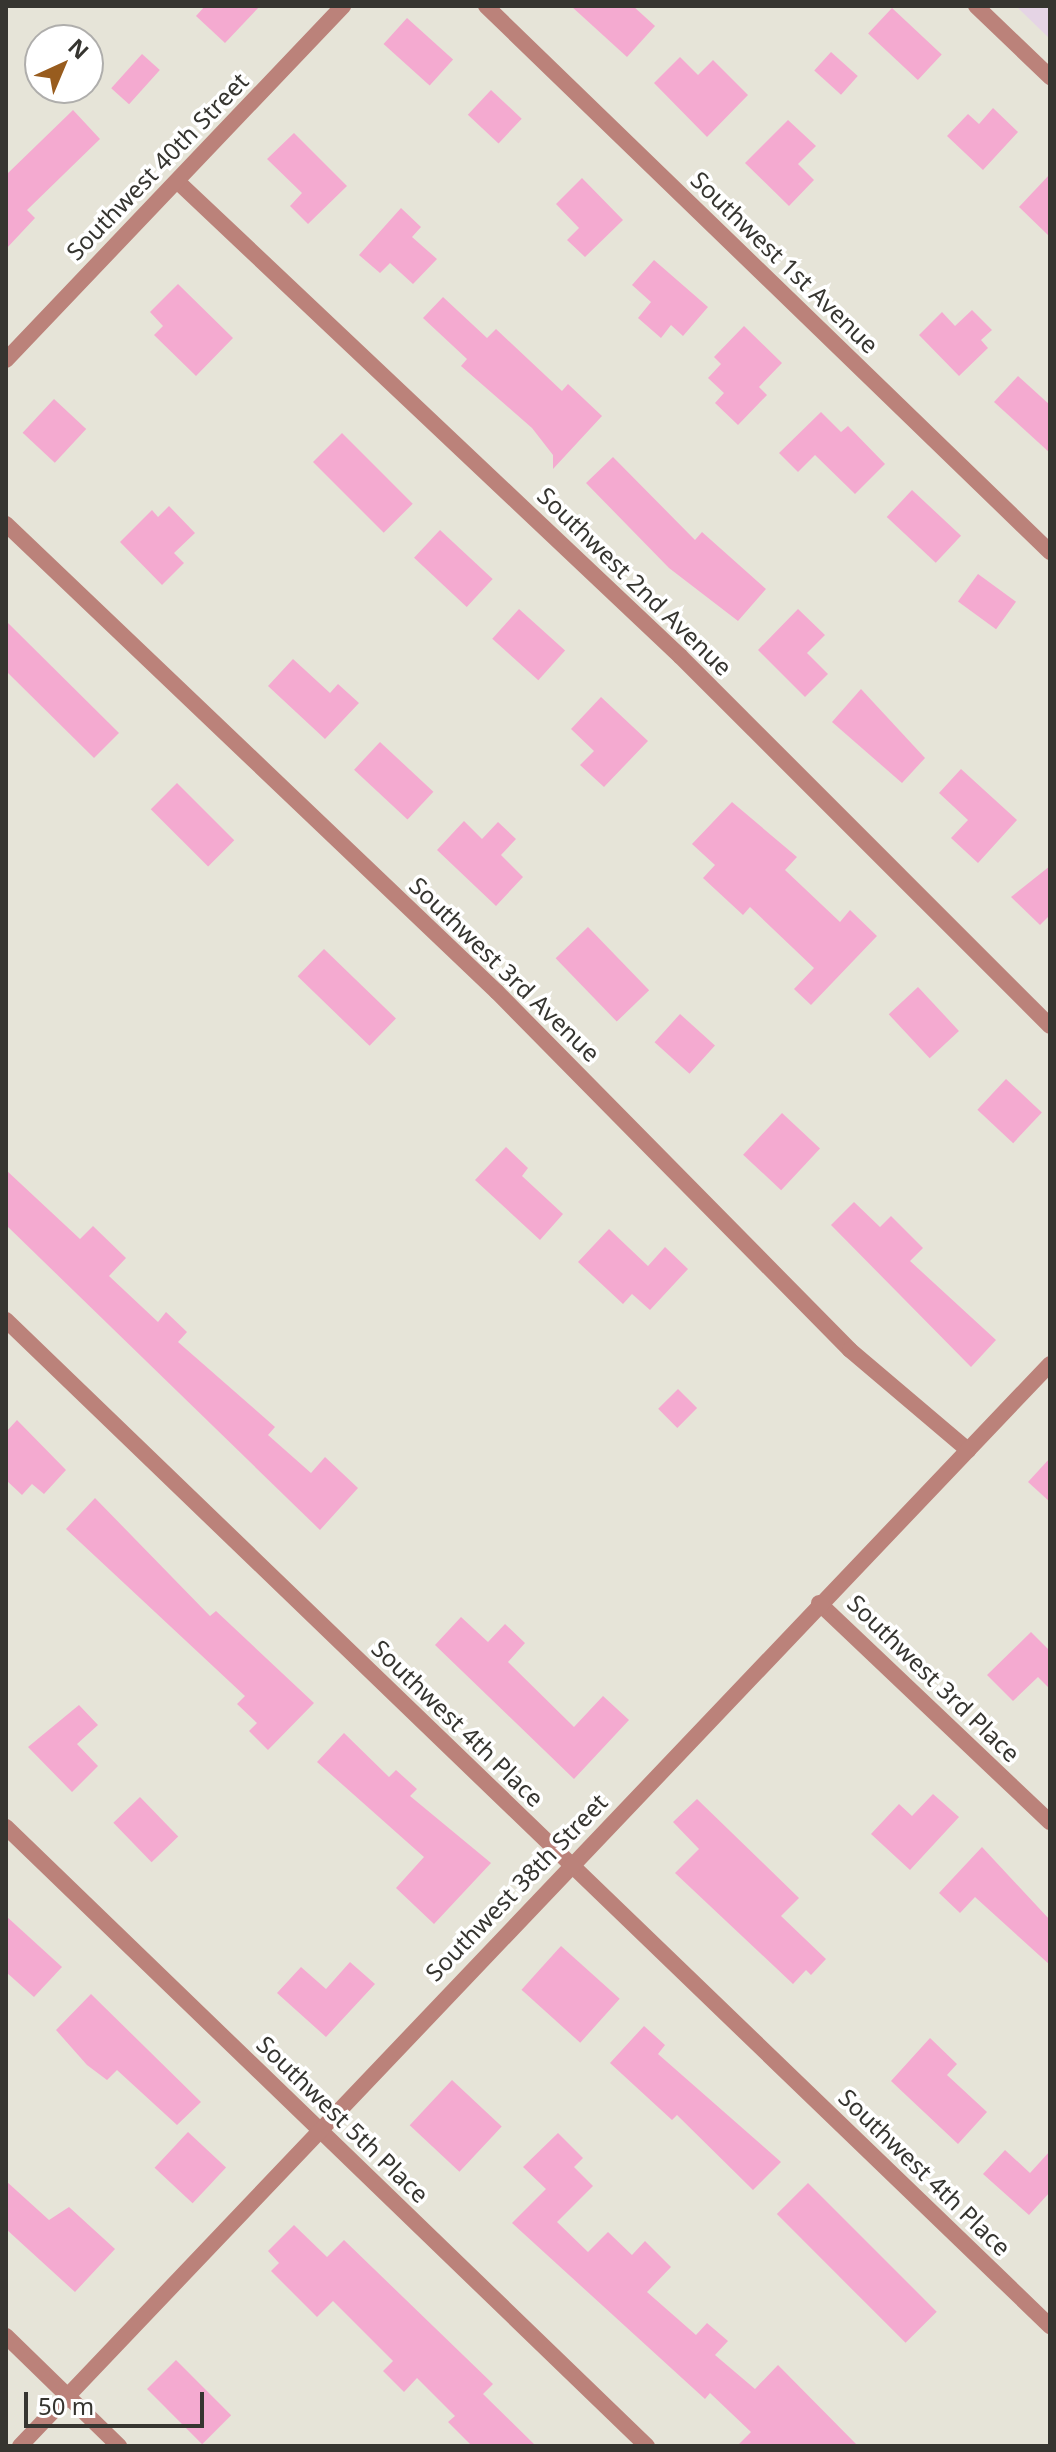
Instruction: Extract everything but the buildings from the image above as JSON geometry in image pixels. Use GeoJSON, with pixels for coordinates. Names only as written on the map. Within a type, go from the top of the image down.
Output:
{"type":"FeatureCollection","features":[{"type":"Feature","properties":{"kind":"street","name":"Southwest 40th Street"},"geometry":{"type":"LineString","coordinates":[[6,360],[343,6]]}},
{"type":"Feature","properties":{"kind":"street","name":"Southwest 1st Avenue"},"geometry":{"type":"LineString","coordinates":[[486,6],[1050,552]]}},
{"type":"Feature","properties":{"kind":"street"},"geometry":{"type":"LineString","coordinates":[[976,6],[1050,77]]}},
{"type":"Feature","properties":{"kind":"street","name":"Southwest 2nd Avenue"},"geometry":{"type":"LineString","coordinates":[[177,181],[680,656],[1050,1026]]}},
{"type":"Feature","properties":{"kind":"street","name":"Southwest 3rd Avenue"},"geometry":{"type":"LineString","coordinates":[[6,524],[497,992],[850,1350],[968,1450]]}},
{"type":"Feature","properties":{"kind":"street","name":"Southwest 4th Place"},"geometry":{"type":"LineString","coordinates":[[6,1320],[1050,2326]]}},
{"type":"Feature","properties":{"kind":"street","name":"Southwest 38th Street"},"geometry":{"type":"LineString","coordinates":[[20,2446],[317,2129],[1050,1364]]}},
{"type":"Feature","properties":{"kind":"street","name":"Southwest 3rd Place"},"geometry":{"type":"LineString","coordinates":[[819,1603],[1050,1822]]}},
{"type":"Feature","properties":{"kind":"street","name":"Southwest 5th Place"},"geometry":{"type":"LineString","coordinates":[[6,1827],[647,2446]]}},
{"type":"Feature","properties":{"kind":"street"},"geometry":{"type":"LineString","coordinates":[[6,2336],[119,2446]]}},
{"type":"Feature","properties":{"kind":"shaded area"},"geometry":{"type":"Polygon","coordinates":[[[1016,6],[1050,6],[1050,39],[1016,6]]]}}]}
